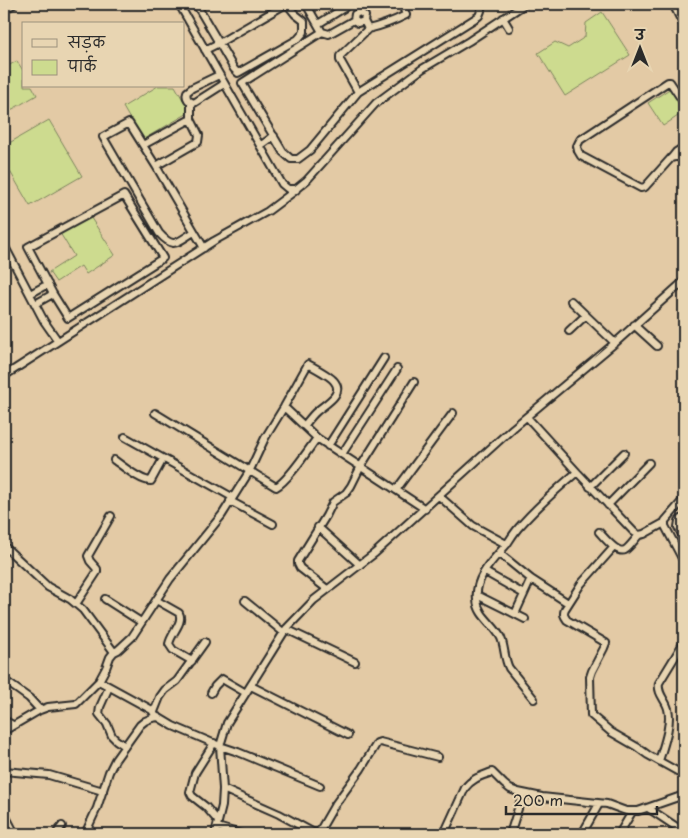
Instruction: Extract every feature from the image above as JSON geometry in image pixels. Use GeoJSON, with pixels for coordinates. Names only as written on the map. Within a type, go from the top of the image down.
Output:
{"type":"FeatureCollection","features":[{"type":"Feature","properties":{"kind":"street"},"geometry":{"type":"LineString","coordinates":[[4,10],[14,4]]}},
{"type":"Feature","properties":{"kind":"street"},"geometry":{"type":"LineString","coordinates":[[179,4],[282,184],[288,189],[296,189]]}},
{"type":"Feature","properties":{"kind":"street"},"geometry":{"type":"LineString","coordinates":[[196,4],[219,43],[234,69],[238,73],[298,39],[304,32],[304,21],[286,4],[219,43],[205,50]]}},
{"type":"Feature","properties":{"kind":"street"},"geometry":{"type":"LineString","coordinates":[[306,4],[322,32],[329,34],[354,20]]}},
{"type":"Feature","properties":{"kind":"street"},"geometry":{"type":"LineString","coordinates":[[318,24],[344,8],[342,4]]}},
{"type":"Feature","properties":{"kind":"street"},"geometry":{"type":"LineString","coordinates":[[359,4],[360,12],[365,16],[364,22],[368,29]]}},
{"type":"Feature","properties":{"kind":"street"},"geometry":{"type":"LineString","coordinates":[[358,92],[340,60],[340,56],[368,29],[406,15],[402,4]]}},
{"type":"Feature","properties":{"kind":"street"},"geometry":{"type":"LineString","coordinates":[[322,32],[242,82],[283,152],[291,159],[298,159],[310,150],[358,92],[479,16],[481,4]]}},
{"type":"Feature","properties":{"kind":"street"},"geometry":{"type":"LineString","coordinates":[[4,376],[204,248],[268,211],[307,180],[376,103],[422,69],[525,4]]}},
{"type":"Feature","properties":{"kind":"street"},"geometry":{"type":"LineString","coordinates":[[672,4],[684,26]]}},
{"type":"Feature","properties":{"kind":"street"},"geometry":{"type":"LineString","coordinates":[[354,20],[355,14],[360,12]]}},
{"type":"Feature","properties":{"kind":"street"},"geometry":{"type":"LineString","coordinates":[[503,18],[509,28]]}},
{"type":"Feature","properties":{"kind":"street"},"geometry":{"type":"LineString","coordinates":[[354,20],[358,24],[364,22]]}},
{"type":"Feature","properties":{"kind":"street"},"geometry":{"type":"LineString","coordinates":[[156,166],[198,142],[199,135],[191,119],[191,102],[186,95],[188,90],[219,75]]}},
{"type":"Feature","properties":{"kind":"street"},"geometry":{"type":"LineString","coordinates":[[684,103],[670,82],[668,82],[580,140],[577,146],[581,156],[641,188],[645,187],[676,152],[684,147]]}},
{"type":"Feature","properties":{"kind":"street"},"geometry":{"type":"LineString","coordinates":[[191,102],[197,102],[224,84]]}},
{"type":"Feature","properties":{"kind":"street"},"geometry":{"type":"LineString","coordinates":[[143,146],[191,119]]}},
{"type":"Feature","properties":{"kind":"street"},"geometry":{"type":"LineString","coordinates":[[194,232],[174,243],[169,243],[165,240],[159,233],[103,137],[129,123],[204,248]]}},
{"type":"Feature","properties":{"kind":"street"},"geometry":{"type":"LineString","coordinates":[[260,146],[274,136]]}},
{"type":"Feature","properties":{"kind":"street"},"geometry":{"type":"LineString","coordinates":[[671,158],[675,156],[684,160]]}},
{"type":"Feature","properties":{"kind":"street"},"geometry":{"type":"LineString","coordinates":[[124,195],[162,258],[68,318],[53,294],[28,247],[124,195]]}},
{"type":"Feature","properties":{"kind":"street"},"geometry":{"type":"LineString","coordinates":[[4,245],[44,321],[58,341]]}},
{"type":"Feature","properties":{"kind":"street"},"geometry":{"type":"LineString","coordinates":[[241,834],[217,827],[206,806],[192,796],[190,792],[195,773],[217,745],[227,723],[284,631],[314,600],[375,553],[513,428],[684,281]]}},
{"type":"Feature","properties":{"kind":"street"},"geometry":{"type":"LineString","coordinates":[[30,294],[48,284]]}},
{"type":"Feature","properties":{"kind":"street"},"geometry":{"type":"LineString","coordinates":[[35,304],[53,294]]}},
{"type":"Feature","properties":{"kind":"street"},"geometry":{"type":"LineString","coordinates":[[571,301],[614,343]]}},
{"type":"Feature","properties":{"kind":"street"},"geometry":{"type":"LineString","coordinates":[[569,331],[586,315]]}},
{"type":"Feature","properties":{"kind":"street"},"geometry":{"type":"LineString","coordinates":[[634,325],[657,346]]}},
{"type":"Feature","properties":{"kind":"street"},"geometry":{"type":"LineString","coordinates":[[328,446],[384,358]]}},
{"type":"Feature","properties":{"kind":"street"},"geometry":{"type":"LineString","coordinates":[[4,731],[48,706],[76,704],[99,681],[110,657],[132,637],[170,579],[222,515],[249,472],[307,364],[309,364],[334,381],[337,386],[336,395],[315,412],[304,426]]}},
{"type":"Feature","properties":{"kind":"street"},"geometry":{"type":"LineString","coordinates":[[342,454],[397,369]]}},
{"type":"Feature","properties":{"kind":"street"},"geometry":{"type":"LineString","coordinates":[[327,589],[298,564],[301,556],[333,502],[351,486],[361,466],[414,382]]}},
{"type":"Feature","properties":{"kind":"street"},"geometry":{"type":"LineString","coordinates":[[284,407],[317,438],[424,510]]}},
{"type":"Feature","properties":{"kind":"street"},"geometry":{"type":"LineString","coordinates":[[396,490],[453,412]]}},
{"type":"Feature","properties":{"kind":"street"},"geometry":{"type":"LineString","coordinates":[[155,413],[274,487],[278,486],[286,478],[317,438]]}},
{"type":"Feature","properties":{"kind":"street"},"geometry":{"type":"LineString","coordinates":[[527,417],[638,535]]}},
{"type":"Feature","properties":{"kind":"street"},"geometry":{"type":"LineString","coordinates":[[125,437],[273,524]]}},
{"type":"Feature","properties":{"kind":"street"},"geometry":{"type":"LineString","coordinates":[[590,486],[624,453]]}},
{"type":"Feature","properties":{"kind":"street"},"geometry":{"type":"LineString","coordinates":[[114,460],[142,479],[151,481],[163,459]]}},
{"type":"Feature","properties":{"kind":"street"},"geometry":{"type":"LineString","coordinates":[[608,505],[650,463]]}},
{"type":"Feature","properties":{"kind":"street"},"geometry":{"type":"LineString","coordinates":[[534,699],[509,668],[506,663],[500,636],[480,611],[476,596],[478,585],[490,563],[519,527],[547,498],[577,472]]}},
{"type":"Feature","properties":{"kind":"street"},"geometry":{"type":"LineString","coordinates":[[439,496],[473,526],[506,544]]}},
{"type":"Feature","properties":{"kind":"street"},"geometry":{"type":"LineString","coordinates":[[599,532],[614,547],[624,551],[638,535],[644,534],[664,523],[684,499]]}},
{"type":"Feature","properties":{"kind":"street"},"geometry":{"type":"LineString","coordinates":[[76,604],[97,572],[96,567],[88,556],[111,516]]}},
{"type":"Feature","properties":{"kind":"street"},"geometry":{"type":"LineString","coordinates":[[684,517],[679,521],[678,527],[684,538]]}},
{"type":"Feature","properties":{"kind":"street"},"geometry":{"type":"LineString","coordinates":[[664,523],[684,562]]}},
{"type":"Feature","properties":{"kind":"street"},"geometry":{"type":"LineString","coordinates":[[318,527],[360,565]]}},
{"type":"Feature","properties":{"kind":"street"},"geometry":{"type":"LineString","coordinates":[[4,546],[48,587],[70,599],[83,610],[114,652]]}},
{"type":"Feature","properties":{"kind":"street"},"geometry":{"type":"LineString","coordinates":[[614,547],[582,584],[565,609],[564,617],[606,643],[590,678],[591,715],[611,732],[648,756],[684,775]]}},
{"type":"Feature","properties":{"kind":"street"},"geometry":{"type":"LineString","coordinates":[[499,553],[531,579],[568,603]]}},
{"type":"Feature","properties":{"kind":"street"},"geometry":{"type":"LineString","coordinates":[[485,572],[524,594]]}},
{"type":"Feature","properties":{"kind":"street"},"geometry":{"type":"LineString","coordinates":[[515,614],[531,579]]}},
{"type":"Feature","properties":{"kind":"street"},"geometry":{"type":"LineString","coordinates":[[476,596],[525,619]]}},
{"type":"Feature","properties":{"kind":"street"},"geometry":{"type":"LineString","coordinates":[[105,599],[141,622]]}},
{"type":"Feature","properties":{"kind":"street"},"geometry":{"type":"LineString","coordinates":[[156,600],[179,612],[181,619],[169,644],[173,650],[192,661]]}},
{"type":"Feature","properties":{"kind":"street"},"geometry":{"type":"LineString","coordinates":[[245,601],[284,631],[355,662]]}},
{"type":"Feature","properties":{"kind":"street"},"geometry":{"type":"LineString","coordinates":[[85,834],[115,760],[140,725],[154,715],[160,697],[165,690],[177,681],[205,642]]}},
{"type":"Feature","properties":{"kind":"street"},"geometry":{"type":"LineString","coordinates":[[659,761],[669,717],[669,710],[659,692],[659,683],[684,642]]}},
{"type":"Feature","properties":{"kind":"street"},"geometry":{"type":"LineString","coordinates":[[211,693],[222,679],[246,693]]}},
{"type":"Feature","properties":{"kind":"street"},"geometry":{"type":"LineString","coordinates":[[4,680],[29,698],[40,710]]}},
{"type":"Feature","properties":{"kind":"street"},"geometry":{"type":"LineString","coordinates":[[99,681],[173,726],[320,786]]}},
{"type":"Feature","properties":{"kind":"street"},"geometry":{"type":"LineString","coordinates":[[251,686],[348,735]]}},
{"type":"Feature","properties":{"kind":"street"},"geometry":{"type":"LineString","coordinates":[[110,687],[100,707],[99,714],[107,724],[112,736],[125,746]]}},
{"type":"Feature","properties":{"kind":"street"},"geometry":{"type":"LineString","coordinates":[[4,720],[13,725]]}},
{"type":"Feature","properties":{"kind":"street"},"geometry":{"type":"LineString","coordinates":[[223,789],[317,834],[377,743],[380,742],[438,758]]}},
{"type":"Feature","properties":{"kind":"street"},"geometry":{"type":"LineString","coordinates":[[217,745],[223,789],[222,806],[217,827]]}},
{"type":"Feature","properties":{"kind":"street"},"geometry":{"type":"LineString","coordinates":[[4,771],[49,775],[103,791]]}},
{"type":"Feature","properties":{"kind":"street"},"geometry":{"type":"LineString","coordinates":[[444,834],[469,782],[492,772],[510,789],[523,793],[607,804],[632,812],[684,796]]}},
{"type":"Feature","properties":{"kind":"street"},"geometry":{"type":"LineString","coordinates":[[510,834],[523,793]]}},
{"type":"Feature","properties":{"kind":"street"},"geometry":{"type":"LineString","coordinates":[[582,834],[599,804]]}},
{"type":"Feature","properties":{"kind":"street"},"geometry":{"type":"LineString","coordinates":[[648,808],[684,832]]}},
{"type":"Feature","properties":{"kind":"street"},"geometry":{"type":"LineString","coordinates":[[619,834],[632,812]]}},
{"type":"Feature","properties":{"kind":"street"},"geometry":{"type":"LineString","coordinates":[[4,813],[15,834]]}},
{"type":"Feature","properties":{"kind":"street"},"geometry":{"type":"LineString","coordinates":[[56,834],[62,826]]}},
{"type":"Feature","properties":{"kind":"green space"},"geometry":{"type":"Polygon","coordinates":[[[602,12],[630,55],[565,96],[538,53],[555,42],[568,48],[585,37],[586,23],[602,12]]]}},
{"type":"Feature","properties":{"kind":"green space"},"geometry":{"type":"Polygon","coordinates":[[[17,61],[22,69],[22,88],[33,88],[37,95],[4,114],[4,68],[17,61]]]}},
{"type":"Feature","properties":{"kind":"green space"},"geometry":{"type":"Polygon","coordinates":[[[155,88],[176,88],[190,112],[142,140],[123,107],[155,88]]]}},
{"type":"Feature","properties":{"kind":"green space"},"geometry":{"type":"Polygon","coordinates":[[[671,88],[684,112],[663,126],[648,103],[671,88]]]}},
{"type":"Feature","properties":{"kind":"green space"},"geometry":{"type":"Polygon","coordinates":[[[49,120],[82,176],[30,206],[4,161],[4,146],[49,120]]]}},
{"type":"Feature","properties":{"kind":"green space"},"geometry":{"type":"Polygon","coordinates":[[[89,215],[115,255],[86,274],[81,266],[56,282],[49,272],[74,256],[60,233],[89,215]]]}}]}
